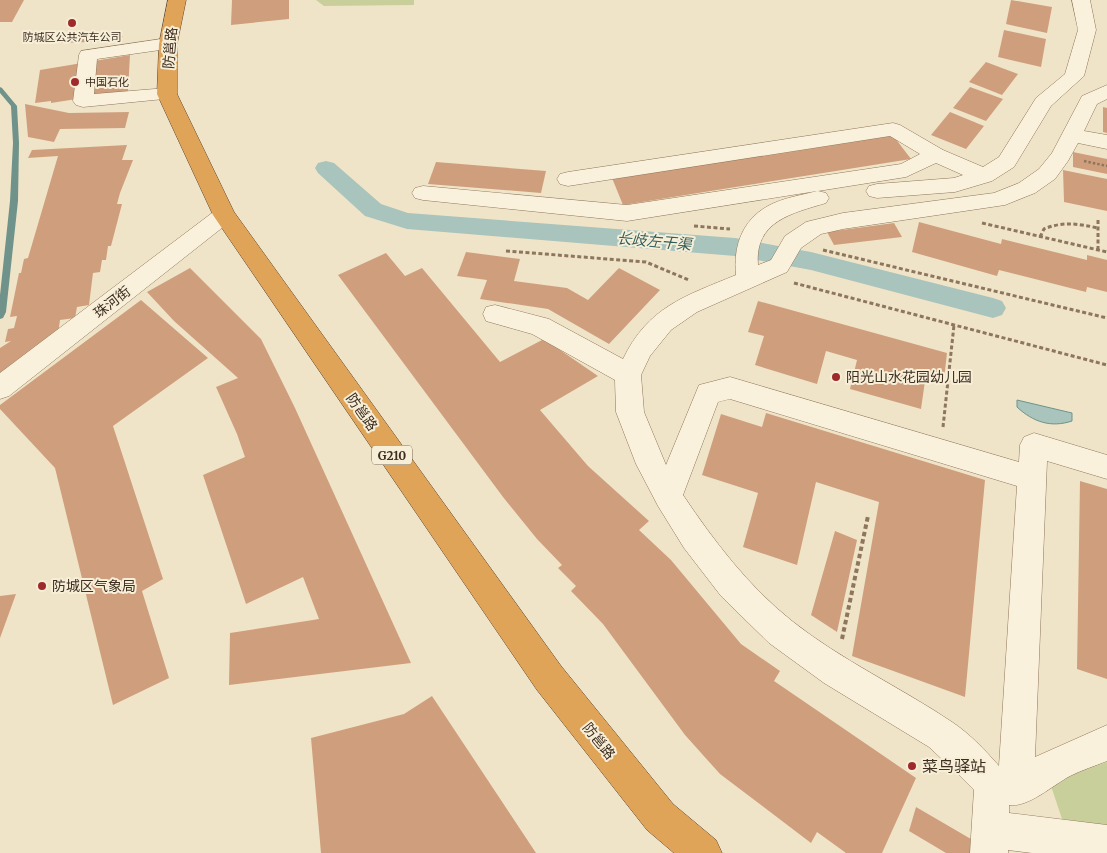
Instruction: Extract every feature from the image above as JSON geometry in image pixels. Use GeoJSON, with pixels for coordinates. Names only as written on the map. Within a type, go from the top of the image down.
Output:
{"type":"FeatureCollection","features":[{"type":"Feature","properties":{"kind":"highway","name":"防邕路"},"geometry":{"type":"LineString","coordinates":[[178,0],[168,44],[168,94],[224,215],[549,678],[660,818],[703,853]]}},
{"type":"Feature","properties":{"kind":"street"},"geometry":{"type":"LineString","coordinates":[[766,264],[753,231],[776,211],[828,195],[955,185],[984,176],[1007,162],[1043,102],[1074,76],[1087,30],[1081,0]]}},
{"type":"Feature","properties":{"kind":"street"},"geometry":{"type":"LineString","coordinates":[[168,44],[88,55],[83,101],[168,94]]}},
{"type":"Feature","properties":{"kind":"street"},"geometry":{"type":"LineString","coordinates":[[1004,786],[941,735],[836,671],[780,632],[732,585],[695,538],[668,497],[646,455],[630,412],[628,375],[640,350],[662,323],[688,305],[717,292],[766,264],[814,228],[828,224],[997,200],[1027,188],[1052,168],[1061,156],[1089,100],[1107,91]]}},
{"type":"Feature","properties":{"kind":"street"},"geometry":{"type":"LineString","coordinates":[[568,179],[893,129],[936,156],[984,176]]}},
{"type":"Feature","properties":{"kind":"street"},"geometry":{"type":"LineString","coordinates":[[1072,135],[1107,142]]}},
{"type":"Feature","properties":{"kind":"street"},"geometry":{"type":"LineString","coordinates":[[422,193],[627,213],[906,170],[936,156]]}},
{"type":"Feature","properties":{"kind":"street","name":"珠河街"},"geometry":{"type":"LineString","coordinates":[[0,388],[224,215]]}},
{"type":"Feature","properties":{"kind":"street"},"geometry":{"type":"LineString","coordinates":[[495,314],[540,326],[628,375]]}},
{"type":"Feature","properties":{"kind":"street"},"geometry":{"type":"LineString","coordinates":[[668,497],[708,393],[730,388],[1032,478]]}},
{"type":"Feature","properties":{"kind":"street"},"geometry":{"type":"LineString","coordinates":[[1107,466],[1034,445],[1004,786],[989,841],[1107,844]]}},
{"type":"Feature","properties":{"kind":"street"},"geometry":{"type":"LineString","coordinates":[[1004,786],[1107,743]]}},
{"type":"Feature","properties":{"kind":"path"},"geometry":{"type":"LineString","coordinates":[[950,207],[989,226],[1107,252]]}},
{"type":"Feature","properties":{"kind":"path"},"geometry":{"type":"LineString","coordinates":[[1098,220],[1098,250]]}},
{"type":"Feature","properties":{"kind":"path"},"geometry":{"type":"LineString","coordinates":[[1040,238],[1044,229],[1054,224],[1070,222],[1098,228]]}},
{"type":"Feature","properties":{"kind":"path"},"geometry":{"type":"LineString","coordinates":[[506,251],[646,262],[717,292]]}},
{"type":"Feature","properties":{"kind":"path"},"geometry":{"type":"LineString","coordinates":[[847,255],[1107,318]]}},
{"type":"Feature","properties":{"kind":"path"},"geometry":{"type":"LineString","coordinates":[[766,264],[954,326],[1107,365]]}},
{"type":"Feature","properties":{"kind":"path"},"geometry":{"type":"LineString","coordinates":[[944,417],[954,326]]}},
{"type":"Feature","properties":{"kind":"path"},"geometry":{"type":"LineString","coordinates":[[836,671],[868,516]]}},
{"type":"Feature","properties":{"kind":"green space"},"geometry":{"type":"Polygon","coordinates":[[[316,0],[414,0],[414,5],[324,6],[316,0]]]}},
{"type":"Feature","properties":{"kind":"green space"},"geometry":{"type":"Polygon","coordinates":[[[1107,762],[1107,825],[1062,819],[1050,783],[1107,762]]]}},
{"type":"Feature","properties":{"kind":"water"},"geometry":{"type":"Polygon","coordinates":[[[1017,400],[1072,413],[1072,421],[1050,424],[1036,420],[1017,407],[1017,400]]]}},
{"type":"Feature","properties":{"kind":"building"},"geometry":{"type":"Polygon","coordinates":[[[0,0],[24,0],[12,22],[0,22],[0,0]]]}},
{"type":"Feature","properties":{"kind":"building"},"geometry":{"type":"Polygon","coordinates":[[[232,0],[289,0],[289,19],[231,25],[232,0]]]}},
{"type":"Feature","properties":{"kind":"building"},"geometry":{"type":"Polygon","coordinates":[[[1011,0],[1052,7],[1047,33],[1006,24],[1011,0]]]}},
{"type":"Feature","properties":{"kind":"building"},"geometry":{"type":"Polygon","coordinates":[[[1004,30],[1046,39],[1041,67],[998,57],[1004,30]]]}},
{"type":"Feature","properties":{"kind":"building"},"geometry":{"type":"Polygon","coordinates":[[[90,35],[123,36],[120,41],[58,43],[60,39],[90,35]]]}},
{"type":"Feature","properties":{"kind":"building"},"geometry":{"type":"Polygon","coordinates":[[[130,55],[128,91],[51,103],[51,101],[35,103],[40,70],[130,55]]]}},
{"type":"Feature","properties":{"kind":"building"},"geometry":{"type":"Polygon","coordinates":[[[986,62],[1018,74],[1002,95],[969,82],[986,62]]]}},
{"type":"Feature","properties":{"kind":"building"},"geometry":{"type":"Polygon","coordinates":[[[970,87],[1003,99],[986,121],[953,108],[970,87]]]}},
{"type":"Feature","properties":{"kind":"building"},"geometry":{"type":"Polygon","coordinates":[[[25,104],[69,113],[129,112],[125,128],[60,129],[54,142],[28,137],[25,104]]]}},
{"type":"Feature","properties":{"kind":"building"},"geometry":{"type":"Polygon","coordinates":[[[1103,107],[1107,108],[1107,133],[1103,132],[1103,107]]]}},
{"type":"Feature","properties":{"kind":"building"},"geometry":{"type":"Polygon","coordinates":[[[950,112],[984,126],[966,149],[931,135],[950,112]]]}},
{"type":"Feature","properties":{"kind":"building"},"geometry":{"type":"Polygon","coordinates":[[[892,134],[911,159],[623,205],[612,178],[892,134]]]}},
{"type":"Feature","properties":{"kind":"building"},"geometry":{"type":"Polygon","coordinates":[[[127,145],[122,160],[133,160],[117,204],[122,204],[111,246],[108,246],[106,260],[102,260],[100,272],[93,273],[89,305],[77,307],[75,318],[60,320],[58,334],[0,378],[0,348],[11,341],[5,342],[8,329],[14,328],[17,316],[10,317],[19,273],[21,273],[24,259],[28,258],[58,156],[28,158],[32,150],[127,145]]]}},
{"type":"Feature","properties":{"kind":"building"},"geometry":{"type":"Polygon","coordinates":[[[1073,152],[1107,159],[1107,174],[1073,167],[1073,152]]]}},
{"type":"Feature","properties":{"kind":"building"},"geometry":{"type":"Polygon","coordinates":[[[436,162],[546,171],[541,193],[428,184],[436,162]]]}},
{"type":"Feature","properties":{"kind":"building"},"geometry":{"type":"Polygon","coordinates":[[[1063,170],[1107,179],[1107,211],[1064,202],[1063,170]]]}},
{"type":"Feature","properties":{"kind":"building"},"geometry":{"type":"Polygon","coordinates":[[[919,222],[1001,244],[1002,239],[1087,260],[1087,255],[1107,260],[1107,292],[1087,287],[1086,292],[999,270],[997,276],[912,252],[919,222]]]}},
{"type":"Feature","properties":{"kind":"building"},"geometry":{"type":"Polygon","coordinates":[[[894,223],[902,237],[834,245],[827,232],[894,223]]]}},
{"type":"Feature","properties":{"kind":"building"},"geometry":{"type":"Polygon","coordinates":[[[466,252],[520,259],[514,281],[567,288],[588,300],[619,268],[660,290],[609,344],[548,309],[480,299],[487,280],[457,276],[466,252]]]}},
{"type":"Feature","properties":{"kind":"building"},"geometry":{"type":"Polygon","coordinates":[[[386,253],[405,276],[422,268],[500,362],[544,339],[598,376],[540,410],[588,466],[649,521],[639,530],[671,560],[741,644],[780,671],[774,681],[916,778],[882,853],[846,853],[817,832],[811,843],[720,774],[685,735],[603,624],[571,591],[576,586],[558,568],[562,565],[537,539],[503,497],[338,275],[386,253]]]}},
{"type":"Feature","properties":{"kind":"building"},"geometry":{"type":"Polygon","coordinates":[[[190,268],[261,339],[295,408],[411,663],[229,685],[230,633],[319,619],[303,577],[246,604],[203,475],[245,457],[216,387],[238,378],[174,321],[147,292],[190,268]]]}},
{"type":"Feature","properties":{"kind":"building"},"geometry":{"type":"Polygon","coordinates":[[[141,300],[208,358],[113,426],[163,579],[142,591],[169,678],[113,705],[55,468],[0,409],[0,405],[141,300]]]}},
{"type":"Feature","properties":{"kind":"building"},"geometry":{"type":"Polygon","coordinates":[[[758,301],[947,353],[944,379],[926,374],[921,409],[850,389],[857,360],[826,351],[817,384],[755,365],[764,336],[748,332],[758,301]]]}},
{"type":"Feature","properties":{"kind":"building"},"geometry":{"type":"Polygon","coordinates":[[[766,413],[985,480],[965,697],[852,656],[879,502],[816,482],[797,565],[743,547],[758,493],[702,475],[721,414],[762,427],[766,413]]]}},
{"type":"Feature","properties":{"kind":"building"},"geometry":{"type":"Polygon","coordinates":[[[1080,481],[1107,489],[1107,679],[1077,669],[1080,481]]]}},
{"type":"Feature","properties":{"kind":"building"},"geometry":{"type":"Polygon","coordinates":[[[835,531],[857,540],[837,632],[811,615],[835,531]]]}},
{"type":"Feature","properties":{"kind":"building"},"geometry":{"type":"Polygon","coordinates":[[[16,594],[0,638],[0,596],[16,594]]]}},
{"type":"Feature","properties":{"kind":"building"},"geometry":{"type":"Polygon","coordinates":[[[432,696],[536,853],[321,853],[311,738],[404,714],[432,696]]]}},
{"type":"Feature","properties":{"kind":"building"},"geometry":{"type":"Polygon","coordinates":[[[916,807],[995,853],[946,853],[909,831],[916,807]]]}},
{"type":"Feature","properties":{"kind":"waterway"},"geometry":{"type":"LineString","coordinates":[[0,89],[14,106],[16,143],[14,201],[2,312],[0,316]]}},
{"type":"Feature","properties":{"kind":"waterway","name":"长歧左干渠"},"geometry":{"type":"LineString","coordinates":[[326,168],[373,210],[407,221],[735,247],[811,261],[993,308]]}},
{"type":"Feature","properties":{"kind":"place","name":"防城区公共汽车公司"},"geometry":{"type":"Point","coordinates":[72,23]}},
{"type":"Feature","properties":{"kind":"place","name":"中国石化"},"geometry":{"type":"Point","coordinates":[75,82]}},
{"type":"Feature","properties":{"kind":"place","name":"阳光山水花园幼儿园"},"geometry":{"type":"Point","coordinates":[836,377]}},
{"type":"Feature","properties":{"kind":"place","name":"防城区气象局"},"geometry":{"type":"Point","coordinates":[42,586]}},
{"type":"Feature","properties":{"kind":"place","name":"菜鸟驿站"},"geometry":{"type":"Point","coordinates":[912,766]}}]}
